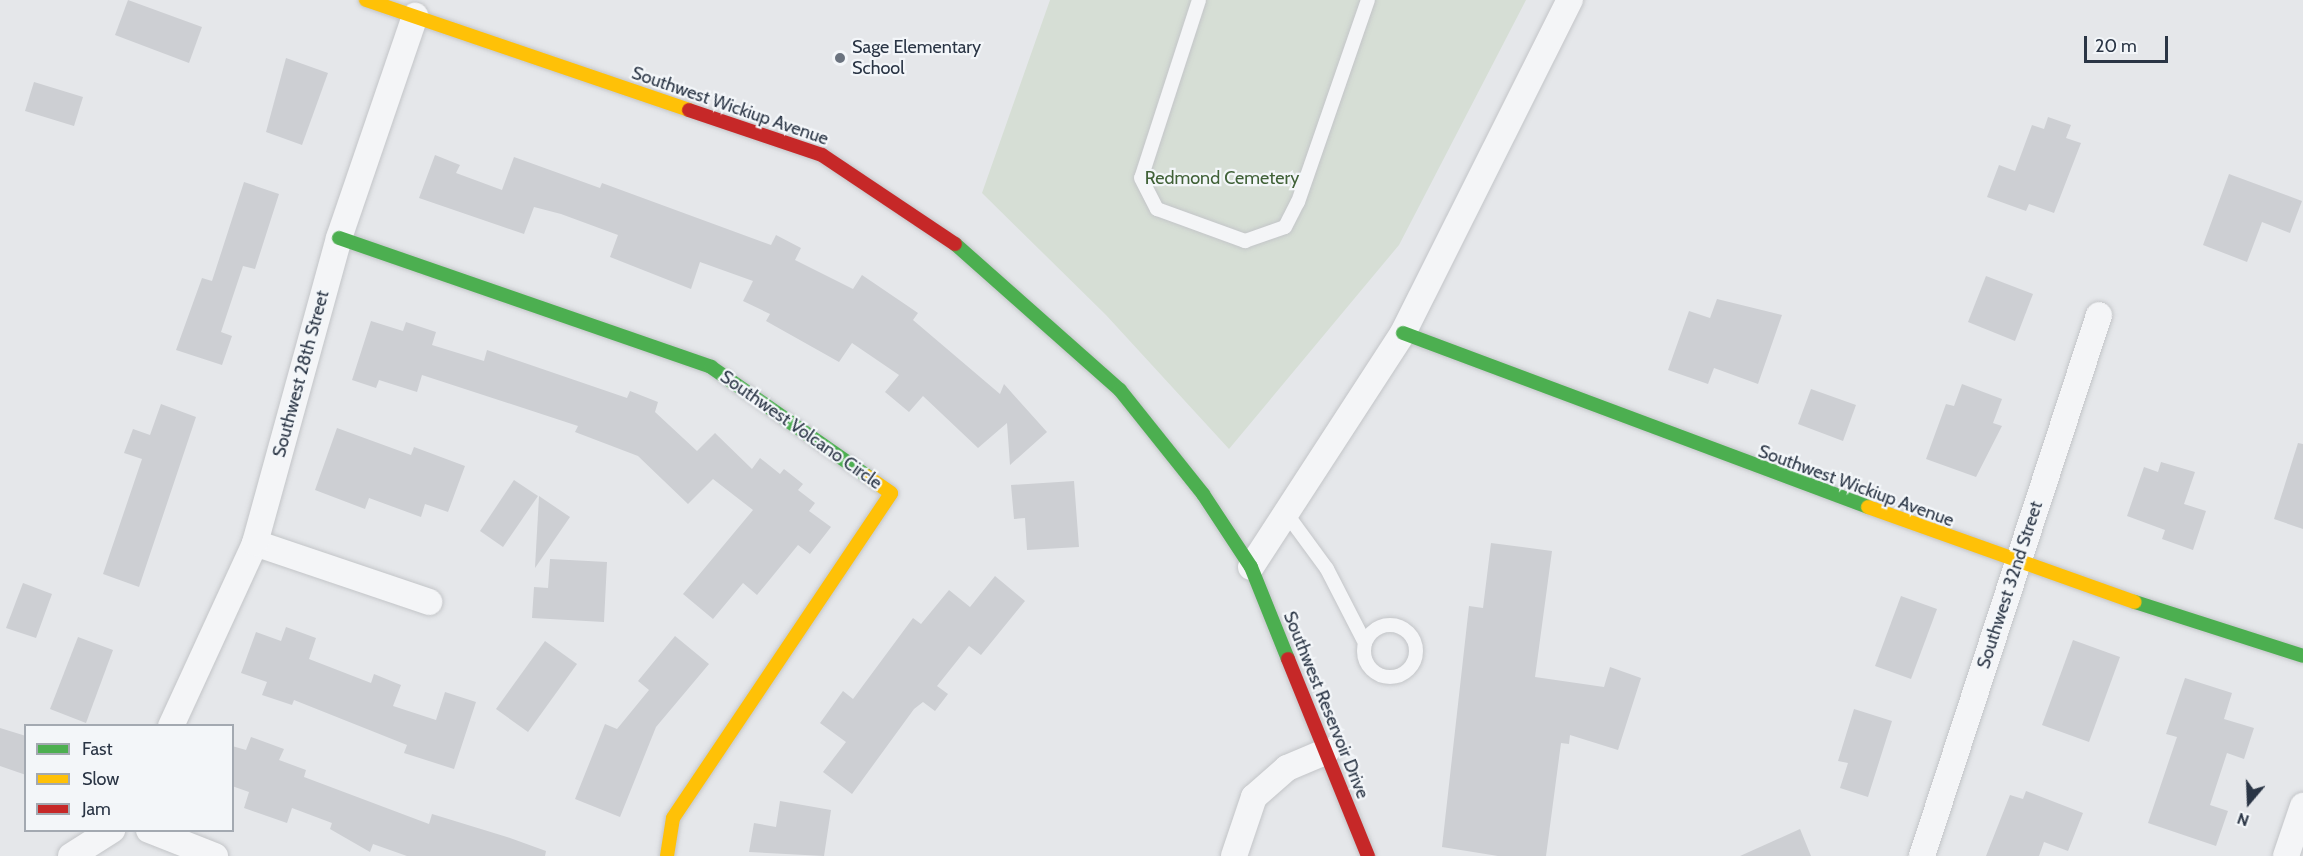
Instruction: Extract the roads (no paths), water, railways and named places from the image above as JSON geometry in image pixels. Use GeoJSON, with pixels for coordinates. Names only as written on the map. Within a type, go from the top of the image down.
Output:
{"type":"FeatureCollection","features":[{"type":"Feature","properties":{"kind":"street","name":"Southwest Wickiup Avenue"},"geometry":{"type":"LineString","coordinates":[[366,0],[822,155],[933,225],[1119,390],[1203,494],[1251,567]]}},
{"type":"Feature","properties":{"kind":"street"},"geometry":{"type":"LineString","coordinates":[[1251,567],[1403,333],[1570,0]]}},
{"type":"Feature","properties":{"kind":"street","name":"Southwest 28th Street"},"geometry":{"type":"LineString","coordinates":[[172,724],[255,543],[339,238],[416,16]]}},
{"type":"Feature","properties":{"kind":"street","name":"Southwest Volcano Circle"},"geometry":{"type":"LineString","coordinates":[[339,238],[711,367],[891,493],[673,818],[667,856]]}},
{"type":"Feature","properties":{"kind":"street","name":"Southwest 32nd Street"},"geometry":{"type":"LineString","coordinates":[[1922,856],[2099,315]]}},
{"type":"Feature","properties":{"kind":"street","name":"Southwest Wickiup Avenue"},"geometry":{"type":"LineString","coordinates":[[1403,333],[2017,563],[2303,656]]}},
{"type":"Feature","properties":{"kind":"street"},"geometry":{"type":"LineString","coordinates":[[255,543],[429,602]]}},
{"type":"Feature","properties":{"kind":"street","name":"Southwest Reservoir Drive"},"geometry":{"type":"LineString","coordinates":[[1251,567],[1368,856]]}},
{"type":"Feature","properties":{"kind":"street"},"geometry":{"type":"LineString","coordinates":[[1234,856],[1254,797],[1287,768],[1327,752]]}},
{"type":"Feature","properties":{"kind":"street"},"geometry":{"type":"LineString","coordinates":[[2286,856],[2303,806]]}},
{"type":"Feature","properties":{"kind":"street"},"geometry":{"type":"LineString","coordinates":[[71,856],[110,832]]}},
{"type":"Feature","properties":{"kind":"street"},"geometry":{"type":"LineString","coordinates":[[152,832],[215,856]]}},
{"type":"Feature","properties":{"kind":"lane"},"geometry":{"type":"LineString","coordinates":[[1199,0],[1141,178],[1157,209],[1245,241],[1285,228],[1368,0]]}},
{"type":"Feature","properties":{"kind":"lane"},"geometry":{"type":"LineString","coordinates":[[1286,513],[1327,569],[1365,643]]}},
{"type":"Feature","properties":{"kind":"place","name":"Sage Elementary School"},"geometry":{"type":"Point","coordinates":[840,58]}},
{"type":"Feature","properties":{"kind":"park label","name":"Redmond Cemetery"},"geometry":{"type":"Point","coordinates":[1222,178]}}]}
